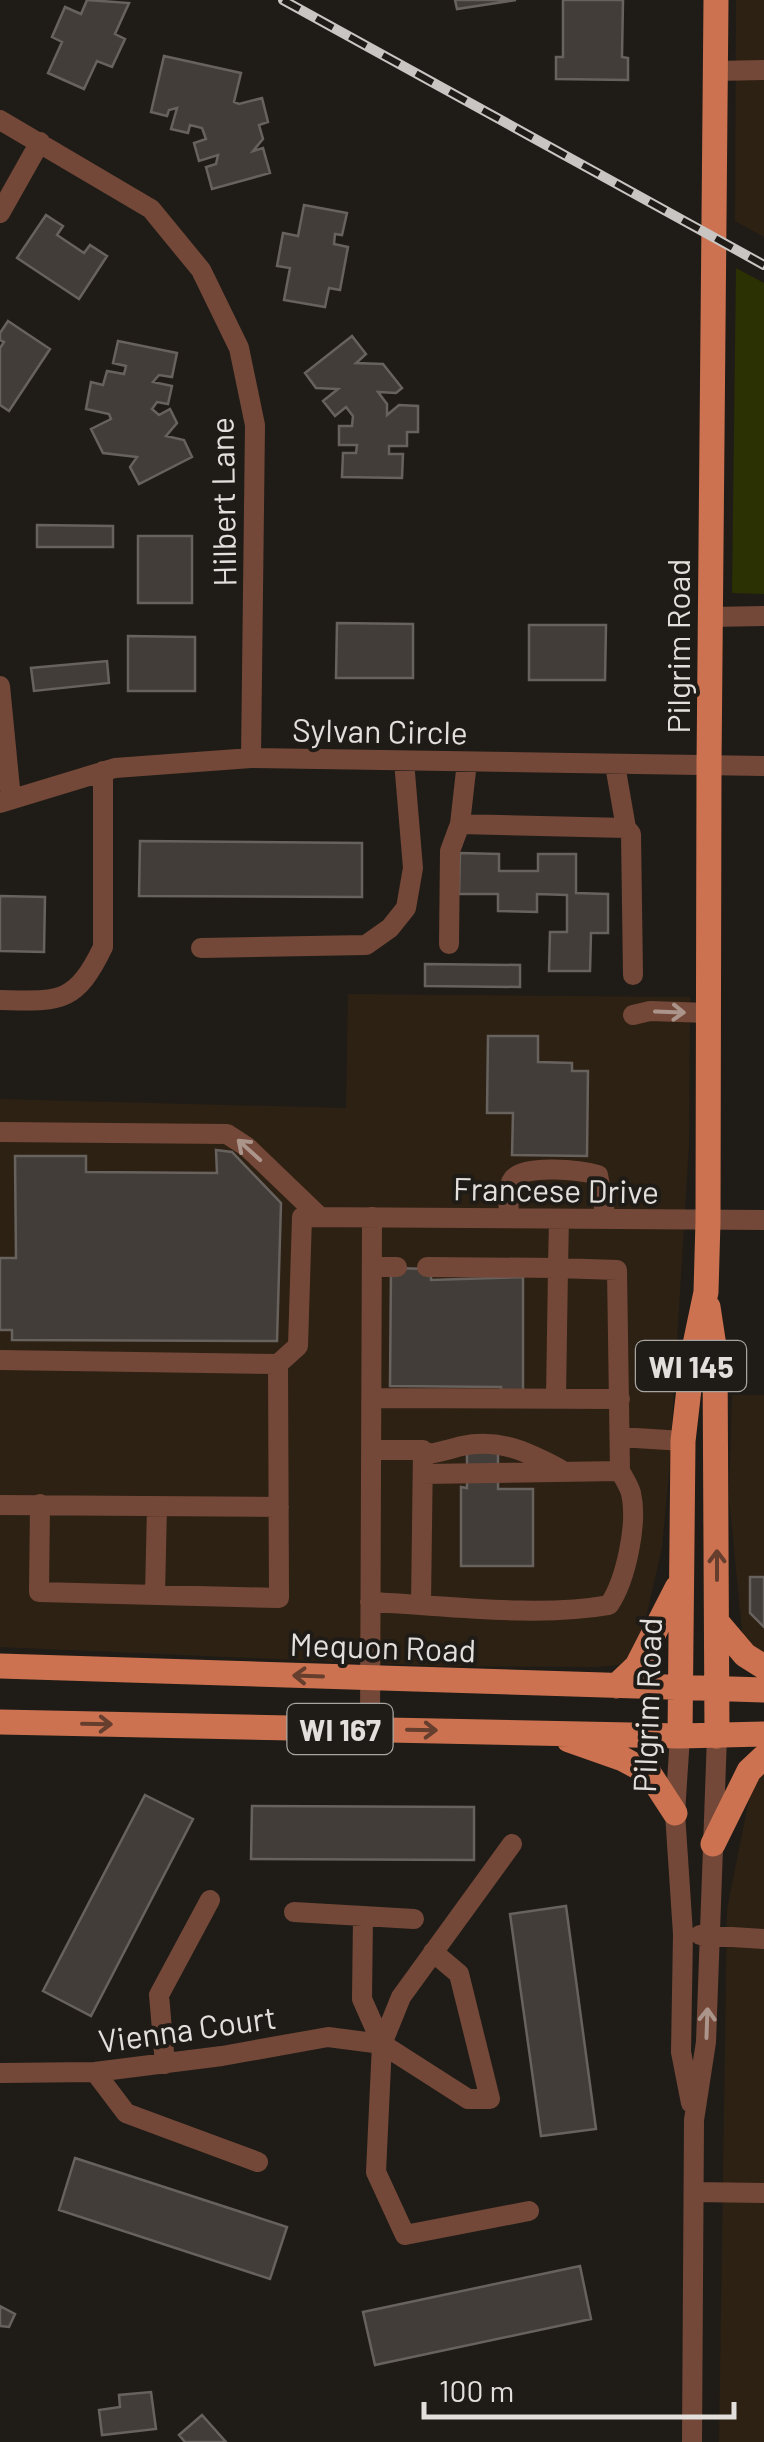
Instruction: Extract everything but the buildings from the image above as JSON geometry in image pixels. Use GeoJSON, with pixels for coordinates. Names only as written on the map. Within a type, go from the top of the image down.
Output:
{"type":"FeatureCollection","features":[{"type":"Feature","properties":{"kind":"main road","name":"Pilgrim Road"},"geometry":{"type":"LineString","coordinates":[[716,0],[706,1292],[716,1353],[717,1736]]}},
{"type":"Feature","properties":{"kind":"main road","name":"Pilgrim Road"},"geometry":{"type":"LineString","coordinates":[[680,1736],[683,1441],[692,1354],[706,1292]]}},
{"type":"Feature","properties":{"kind":"main road"},"geometry":{"type":"LineString","coordinates":[[682,1508],[716,1508]]}},
{"type":"Feature","properties":{"kind":"main road"},"geometry":{"type":"LineString","coordinates":[[616,1686],[638,1666],[681,1579]]}},
{"type":"Feature","properties":{"kind":"main road"},"geometry":{"type":"LineString","coordinates":[[717,1622],[744,1655],[764,1667]]}},
{"type":"Feature","properties":{"kind":"main road","name":"Mequon Road"},"geometry":{"type":"LineString","coordinates":[[0,1666],[764,1690]]}},
{"type":"Feature","properties":{"kind":"main road","name":"WI 167"},"geometry":{"type":"LineString","coordinates":[[0,1722],[680,1736]]}},
{"type":"Feature","properties":{"kind":"main road"},"geometry":{"type":"LineString","coordinates":[[550,1733],[641,1768],[675,1813]]}},
{"type":"Feature","properties":{"kind":"main road"},"geometry":{"type":"LineString","coordinates":[[680,1736],[764,1734]]}},
{"type":"Feature","properties":{"kind":"main road"},"geometry":{"type":"LineString","coordinates":[[713,1844],[748,1771],[764,1757]]}},
{"type":"Feature","properties":{"kind":"street"},"geometry":{"type":"LineString","coordinates":[[715,71],[764,70]]}},
{"type":"Feature","properties":{"kind":"street","name":"Hilbert Lane"},"geometry":{"type":"LineString","coordinates":[[0,120],[151,209],[201,270],[239,348],[254,425],[251,758]]}},
{"type":"Feature","properties":{"kind":"street"},"geometry":{"type":"LineString","coordinates":[[0,214],[40,142]]}},
{"type":"Feature","properties":{"kind":"street"},"geometry":{"type":"LineString","coordinates":[[710,617],[764,616]]}},
{"type":"Feature","properties":{"kind":"street"},"geometry":{"type":"LineString","coordinates":[[0,686],[6,801]]}},
{"type":"Feature","properties":{"kind":"street","name":"Sylvan Circle"},"geometry":{"type":"LineString","coordinates":[[6,801],[104,772],[251,758],[764,766]]}},
{"type":"Feature","properties":{"kind":"street"},"geometry":{"type":"LineString","coordinates":[[200,948],[366,944],[390,928],[406,908],[413,868],[404,760]]}},
{"type":"Feature","properties":{"kind":"street"},"geometry":{"type":"LineString","coordinates":[[449,944],[450,851],[460,824],[467,762]]}},
{"type":"Feature","properties":{"kind":"street"},"geometry":{"type":"LineString","coordinates":[[615,765],[626,828],[632,834],[633,975]]}},
{"type":"Feature","properties":{"kind":"street"},"geometry":{"type":"LineString","coordinates":[[0,1000],[55,1001],[72,992],[91,971],[103,947],[104,772]]}},
{"type":"Feature","properties":{"kind":"street"},"geometry":{"type":"LineString","coordinates":[[460,824],[626,828]]}},
{"type":"Feature","properties":{"kind":"street"},"geometry":{"type":"LineString","coordinates":[[633,1016],[650,1011],[708,1013]]}},
{"type":"Feature","properties":{"kind":"street"},"geometry":{"type":"LineString","coordinates":[[0,1132],[227,1134],[247,1147],[320,1217]]}},
{"type":"Feature","properties":{"kind":"street"},"geometry":{"type":"LineString","coordinates":[[509,1218],[509,1184],[515,1175],[527,1170],[584,1171],[598,1175],[606,1219]]}},
{"type":"Feature","properties":{"kind":"street"},"geometry":{"type":"LineString","coordinates":[[0,1360],[278,1364],[298,1346],[302,1217],[320,1217]]}},
{"type":"Feature","properties":{"kind":"street","name":"Francese Drive"},"geometry":{"type":"LineString","coordinates":[[320,1217],[764,1220]]}},
{"type":"Feature","properties":{"kind":"street"},"geometry":{"type":"LineString","coordinates":[[370,1729],[372,1217]]}},
{"type":"Feature","properties":{"kind":"street"},"geometry":{"type":"LineString","coordinates":[[556,1398],[559,1219]]}},
{"type":"Feature","properties":{"kind":"street"},"geometry":{"type":"LineString","coordinates":[[372,1266],[398,1267]]}},
{"type":"Feature","properties":{"kind":"street"},"geometry":{"type":"LineString","coordinates":[[370,1602],[586,1609],[609,1605],[618,1592],[630,1540],[631,1492],[620,1471],[617,1270],[426,1267]]}},
{"type":"Feature","properties":{"kind":"street"},"geometry":{"type":"LineString","coordinates":[[40,1504],[39,1592],[279,1598],[278,1364]]}},
{"type":"Feature","properties":{"kind":"street"},"geometry":{"type":"LineString","coordinates":[[373,1398],[620,1399]]}},
{"type":"Feature","properties":{"kind":"street"},"geometry":{"type":"LineString","coordinates":[[620,1437],[683,1441]]}},
{"type":"Feature","properties":{"kind":"street"},"geometry":{"type":"LineString","coordinates":[[426,1466],[463,1446],[513,1446],[550,1464],[620,1471]]}},
{"type":"Feature","properties":{"kind":"street"},"geometry":{"type":"LineString","coordinates":[[372,1450],[423,1450],[426,1466],[421,1604]]}},
{"type":"Feature","properties":{"kind":"street"},"geometry":{"type":"LineString","coordinates":[[426,1466],[519,1484],[550,1464]]}},
{"type":"Feature","properties":{"kind":"street"},"geometry":{"type":"LineString","coordinates":[[0,1505],[279,1507]]}},
{"type":"Feature","properties":{"kind":"street"},"geometry":{"type":"LineString","coordinates":[[154,1595],[157,1506]]}},
{"type":"Feature","properties":{"kind":"street","name":"Pilgrim Road"},"geometry":{"type":"LineString","coordinates":[[680,1736],[675,1813],[683,1934],[682,2052],[694,2120]]}},
{"type":"Feature","properties":{"kind":"street","name":"Pilgrim Road"},"geometry":{"type":"LineString","coordinates":[[692,2442],[694,2120],[706,2042],[717,1736]]}},
{"type":"Feature","properties":{"kind":"street"},"geometry":{"type":"LineString","coordinates":[[512,1844],[401,1997],[382,2044],[376,2172],[405,2234],[529,2211]]}},
{"type":"Feature","properties":{"kind":"street"},"geometry":{"type":"LineString","coordinates":[[165,2064],[159,1995],[210,1900]]}},
{"type":"Feature","properties":{"kind":"street"},"geometry":{"type":"LineString","coordinates":[[294,1912],[414,1919]]}},
{"type":"Feature","properties":{"kind":"street"},"geometry":{"type":"LineString","coordinates":[[363,1916],[362,1999],[382,2044],[468,2099],[490,2100],[459,1974],[434,1952]]}},
{"type":"Feature","properties":{"kind":"street"},"geometry":{"type":"LineString","coordinates":[[683,1934],[764,1939]]}},
{"type":"Feature","properties":{"kind":"street","name":"Vienna Court"},"geometry":{"type":"LineString","coordinates":[[0,2073],[95,2072],[328,2036],[382,2044]]}},
{"type":"Feature","properties":{"kind":"street"},"geometry":{"type":"LineString","coordinates":[[95,2072],[126,2113],[258,2162]]}},
{"type":"Feature","properties":{"kind":"street"},"geometry":{"type":"LineString","coordinates":[[694,2192],[764,2193]]}},
{"type":"Feature","properties":{"kind":"shaded area"},"geometry":{"type":"Polygon","coordinates":[[[736,0],[764,0],[764,237],[735,221],[736,0]]]}},
{"type":"Feature","properties":{"kind":"shaded area"},"geometry":{"type":"Polygon","coordinates":[[[348,994],[690,997],[689,1145],[669,1473],[662,1548],[640,1643],[633,1656],[618,1665],[597,1667],[437,1666],[0,1647],[0,1099],[346,1108],[348,994]]]}},
{"type":"Feature","properties":{"kind":"shaded area"},"geometry":{"type":"Polygon","coordinates":[[[732,1395],[764,1395],[764,1657],[748,1646],[742,1631],[729,1498],[732,1395]]]}},
{"type":"Feature","properties":{"kind":"shaded area"},"geometry":{"type":"Polygon","coordinates":[[[764,1768],[764,2442],[719,2442],[727,1909],[750,1794],[764,1768]]]}},
{"type":"Feature","properties":{"kind":"green space"},"geometry":{"type":"Polygon","coordinates":[[[736,268],[764,283],[764,594],[732,593],[736,268]]]}},
{"type":"Feature","properties":{"kind":"railway"},"geometry":{"type":"LineString","coordinates":[[283,0],[764,265]]}}]}
